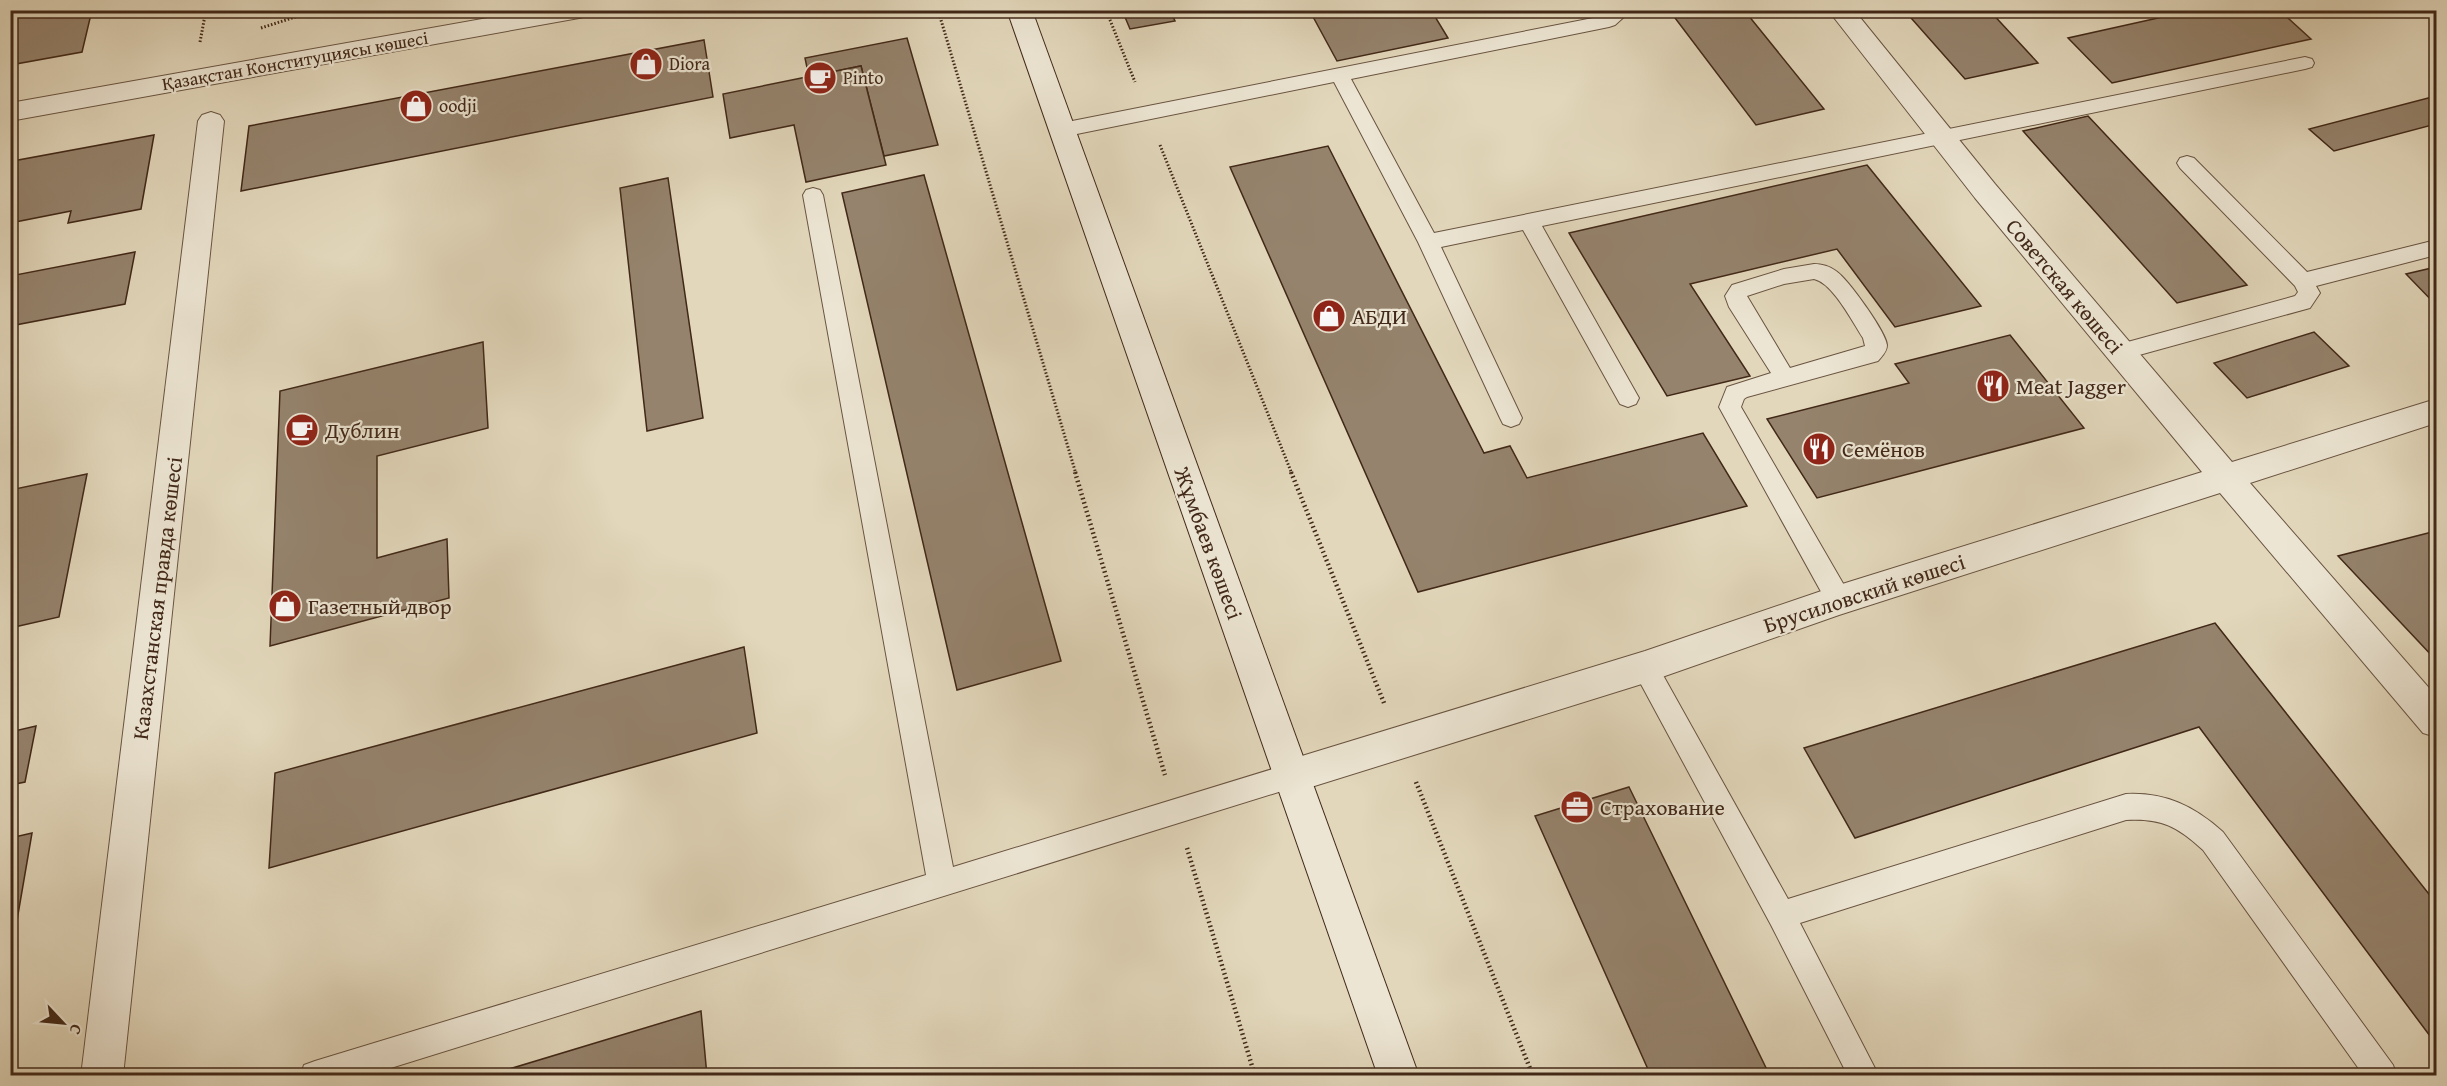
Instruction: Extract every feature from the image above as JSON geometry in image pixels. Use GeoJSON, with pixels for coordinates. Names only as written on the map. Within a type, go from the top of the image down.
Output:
{"type":"FeatureCollection","features":[{"type":"Feature","properties":{"kind":"street","name":"Қазақстан Конституциясы көшесі"},"geometry":{"type":"LineString","coordinates":[[10,112],[579,10]]}},
{"type":"Feature","properties":{"kind":"street","name":"Жұмбаев көшесі"},"geometry":{"type":"LineString","coordinates":[[1019,10],[1399,1076]]}},
{"type":"Feature","properties":{"kind":"street","name":"Советская көшесі"},"geometry":{"type":"LineString","coordinates":[[1840,10],[1939,137],[2436,721]]}},
{"type":"Feature","properties":{"kind":"street","name":"Казахстанская правда көшесі"},"geometry":{"type":"LineString","coordinates":[[102,1076],[211,121]]}},
{"type":"Feature","properties":{"kind":"street","name":"Брусиловский көшесі"},"geometry":{"type":"LineString","coordinates":[[1292,776],[1646,667],[1839,600],[2436,411]]}},
{"type":"Feature","properties":{"kind":"lane"},"geometry":{"type":"LineString","coordinates":[[1062,130],[1609,21],[1616,16],[1616,10]]}},
{"type":"Feature","properties":{"kind":"lane"},"geometry":{"type":"LineString","coordinates":[[1428,242],[2305,63]]}},
{"type":"Feature","properties":{"kind":"lane"},"geometry":{"type":"LineString","coordinates":[[1340,75],[1428,242],[1511,418]]}},
{"type":"Feature","properties":{"kind":"lane"},"geometry":{"type":"LineString","coordinates":[[2121,352],[2302,302],[2309,293],[2303,282],[2187,162]]}},
{"type":"Feature","properties":{"kind":"lane"},"geometry":{"type":"LineString","coordinates":[[813,195],[942,884]]}},
{"type":"Feature","properties":{"kind":"lane"},"geometry":{"type":"LineString","coordinates":[[1528,220],[1629,398]]}},
{"type":"Feature","properties":{"kind":"lane"},"geometry":{"type":"LineString","coordinates":[[2303,282],[2436,248]]}},
{"type":"Feature","properties":{"kind":"lane"},"geometry":{"type":"LineString","coordinates":[[1785,378],[1740,307],[1736,296],[1739,291],[1747,288],[1806,272],[1820,272],[1834,280],[1872,334],[1876,342],[1876,349],[1870,355],[1735,393],[1730,407],[1839,600]]}},
{"type":"Feature","properties":{"kind":"lane"},"geometry":{"type":"LineString","coordinates":[[1646,667],[1864,1076]]}},
{"type":"Feature","properties":{"kind":"lane"},"geometry":{"type":"LineString","coordinates":[[315,1076],[942,884],[1176,809],[1292,776]]}},
{"type":"Feature","properties":{"kind":"lane"},"geometry":{"type":"LineString","coordinates":[[1780,915],[2126,807],[2145,805],[2168,810],[2194,823],[2213,841],[2382,1076]]}},
{"type":"Feature","properties":{"kind":"path"},"geometry":{"type":"LineString","coordinates":[[251,31],[317,10]]}},
{"type":"Feature","properties":{"kind":"path"},"geometry":{"type":"LineString","coordinates":[[938,10],[1255,1076]]}},
{"type":"Feature","properties":{"kind":"path"},"geometry":{"type":"LineString","coordinates":[[1106,10],[1533,1076]]}},
{"type":"Feature","properties":{"kind":"path"},"geometry":{"type":"LineString","coordinates":[[200,41],[210,39]]}},
{"type":"Feature","properties":{"kind":"building"},"geometry":{"type":"Polygon","coordinates":[[[10,10],[92,10],[82,52],[10,65],[10,10]]]}},
{"type":"Feature","properties":{"kind":"building"},"geometry":{"type":"Polygon","coordinates":[[[1122,10],[1170,10],[1175,21],[1130,29],[1122,10]]]}},
{"type":"Feature","properties":{"kind":"building"},"geometry":{"type":"Polygon","coordinates":[[[1324,10],[1431,10],[1448,38],[1337,61],[1311,13],[1324,10]]]}},
{"type":"Feature","properties":{"kind":"building"},"geometry":{"type":"Polygon","coordinates":[[[1669,10],[1744,10],[1824,109],[1756,125],[1669,10]]]}},
{"type":"Feature","properties":{"kind":"building"},"geometry":{"type":"Polygon","coordinates":[[[1904,10],[1989,10],[2038,63],[1965,79],[1904,10]]]}},
{"type":"Feature","properties":{"kind":"building"},"geometry":{"type":"Polygon","coordinates":[[[2194,10],[2279,10],[2311,39],[2112,83],[2068,38],[2194,10]]]}},
{"type":"Feature","properties":{"kind":"building"},"geometry":{"type":"Polygon","coordinates":[[[907,38],[938,145],[884,156],[861,66],[809,77],[805,58],[907,38]]]}},
{"type":"Feature","properties":{"kind":"building"},"geometry":{"type":"Polygon","coordinates":[[[704,40],[713,97],[241,191],[249,126],[704,40]]]}},
{"type":"Feature","properties":{"kind":"building"},"geometry":{"type":"Polygon","coordinates":[[[861,66],[886,165],[806,182],[794,125],[730,138],[723,94],[861,66]]]}},
{"type":"Feature","properties":{"kind":"building"},"geometry":{"type":"Polygon","coordinates":[[[2436,96],[2436,124],[2334,151],[2309,129],[2436,96]]]}},
{"type":"Feature","properties":{"kind":"building"},"geometry":{"type":"Polygon","coordinates":[[[2088,116],[2247,285],[2177,303],[2023,131],[2088,116]]]}},
{"type":"Feature","properties":{"kind":"building"},"geometry":{"type":"Polygon","coordinates":[[[154,135],[141,209],[68,223],[71,211],[10,223],[10,171],[13,161],[154,135]]]}},
{"type":"Feature","properties":{"kind":"building"},"geometry":{"type":"Polygon","coordinates":[[[1328,146],[1484,453],[1510,446],[1527,478],[1703,433],[1747,506],[1418,592],[1230,167],[1328,146]]]}},
{"type":"Feature","properties":{"kind":"building"},"geometry":{"type":"Polygon","coordinates":[[[1867,165],[1981,306],[1895,327],[1837,249],[1690,284],[1750,376],[1667,396],[1569,233],[1867,165]]]}},
{"type":"Feature","properties":{"kind":"building"},"geometry":{"type":"Polygon","coordinates":[[[924,175],[1061,661],[957,690],[842,193],[924,175]]]}},
{"type":"Feature","properties":{"kind":"building"},"geometry":{"type":"Polygon","coordinates":[[[668,178],[703,418],[647,431],[620,188],[668,178]]]}},
{"type":"Feature","properties":{"kind":"building"},"geometry":{"type":"Polygon","coordinates":[[[135,252],[125,304],[10,326],[10,276],[135,252]]]}},
{"type":"Feature","properties":{"kind":"building"},"geometry":{"type":"Polygon","coordinates":[[[2436,267],[2436,305],[2406,274],[2436,267]]]}},
{"type":"Feature","properties":{"kind":"building"},"geometry":{"type":"Polygon","coordinates":[[[2314,332],[2349,366],[2247,398],[2214,363],[2314,332]]]}},
{"type":"Feature","properties":{"kind":"building"},"geometry":{"type":"Polygon","coordinates":[[[2010,335],[2084,428],[1817,498],[1767,419],[1909,383],[1895,364],[2010,335]]]}},
{"type":"Feature","properties":{"kind":"building"},"geometry":{"type":"Polygon","coordinates":[[[483,342],[488,428],[377,456],[377,558],[447,539],[449,598],[270,646],[280,391],[483,342]]]}},
{"type":"Feature","properties":{"kind":"building"},"geometry":{"type":"Polygon","coordinates":[[[87,474],[59,617],[10,628],[10,490],[87,474]]]}},
{"type":"Feature","properties":{"kind":"building"},"geometry":{"type":"Polygon","coordinates":[[[2436,531],[2436,660],[2338,556],[2436,531]]]}},
{"type":"Feature","properties":{"kind":"building"},"geometry":{"type":"Polygon","coordinates":[[[2215,623],[2436,903],[2436,1044],[2199,727],[1855,838],[1804,748],[2215,623]]]}},
{"type":"Feature","properties":{"kind":"building"},"geometry":{"type":"Polygon","coordinates":[[[744,647],[757,733],[269,868],[275,773],[744,647]]]}},
{"type":"Feature","properties":{"kind":"building"},"geometry":{"type":"Polygon","coordinates":[[[36,726],[25,782],[10,785],[10,732],[36,726]]]}},
{"type":"Feature","properties":{"kind":"building"},"geometry":{"type":"Polygon","coordinates":[[[1629,787],[1770,1076],[1651,1076],[1535,816],[1629,787]]]}},
{"type":"Feature","properties":{"kind":"building"},"geometry":{"type":"Polygon","coordinates":[[[32,833],[10,961],[10,838],[32,833]]]}},
{"type":"Feature","properties":{"kind":"building"},"geometry":{"type":"Polygon","coordinates":[[[701,1011],[707,1076],[486,1076],[701,1011]]]}},
{"type":"Feature","properties":{"kind":"place","name":"Diora"},"geometry":{"type":"Point","coordinates":[646,64]}},
{"type":"Feature","properties":{"kind":"place","name":"Pinto"},"geometry":{"type":"Point","coordinates":[820,78]}},
{"type":"Feature","properties":{"kind":"place","name":"oodji"},"geometry":{"type":"Point","coordinates":[416,106]}},
{"type":"Feature","properties":{"kind":"place","name":"АБДИ"},"geometry":{"type":"Point","coordinates":[1329,316]}},
{"type":"Feature","properties":{"kind":"place","name":"Meat Jagger"},"geometry":{"type":"Point","coordinates":[1993,386]}},
{"type":"Feature","properties":{"kind":"place","name":"Дублин"},"geometry":{"type":"Point","coordinates":[302,430]}},
{"type":"Feature","properties":{"kind":"place","name":"Семёнов"},"geometry":{"type":"Point","coordinates":[1819,449]}},
{"type":"Feature","properties":{"kind":"place","name":"Газетный двор"},"geometry":{"type":"Point","coordinates":[285,606]}},
{"type":"Feature","properties":{"kind":"place","name":"Страхование"},"geometry":{"type":"Point","coordinates":[1577,807]}}]}
